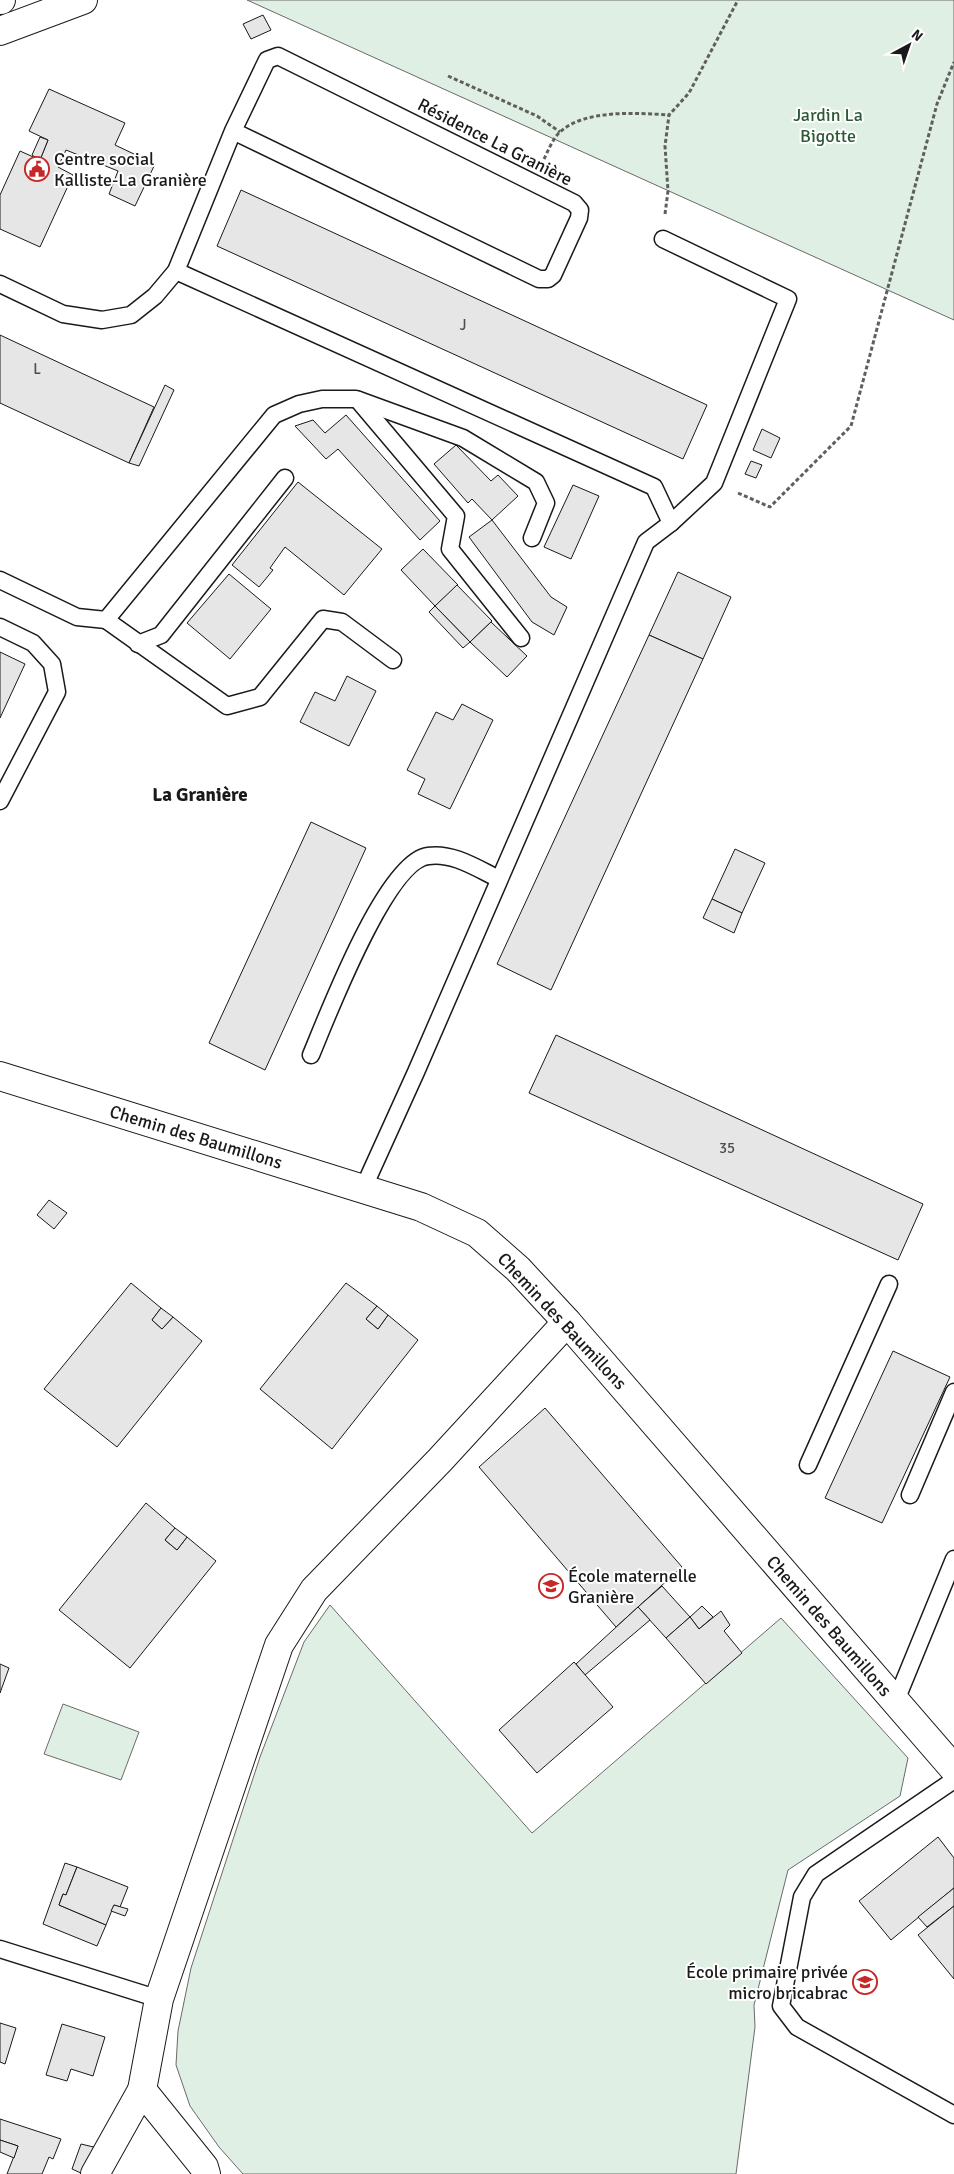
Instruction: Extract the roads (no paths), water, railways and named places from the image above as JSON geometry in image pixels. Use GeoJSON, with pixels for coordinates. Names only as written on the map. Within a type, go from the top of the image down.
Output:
{"type":"FeatureCollection","features":[{"type":"Feature","properties":{"kind":"street"},"geometry":{"type":"LineString","coordinates":[[0,31],[83,0]]}},
{"type":"Feature","properties":{"kind":"street","name":"Chemin des Baumillons"},"geometry":{"type":"LineString","coordinates":[[0,1076],[421,1207],[477,1234],[518,1269],[567,1322],[954,1769]]}},
{"type":"Feature","properties":{"kind":"street"},"geometry":{"type":"LineString","coordinates":[[95,2174],[142,2090],[159,1999],[278,1645],[314,1590],[440,1460],[567,1322]]}},
{"type":"Feature","properties":{"kind":"street"},"geometry":{"type":"LineString","coordinates":[[142,2090],[204,2167],[206,2174]]}},
{"type":"Feature","properties":{"kind":"lane","name":"Résidence La Granière"},"geometry":{"type":"LineString","coordinates":[[0,284],[63,314],[102,320],[131,316],[154,296],[176,271],[233,131],[267,60],[278,56],[574,204],[580,210],[579,218],[553,275],[548,280],[539,279],[233,131]]}},
{"type":"Feature","properties":{"kind":"lane"},"geometry":{"type":"LineString","coordinates":[[363,1189],[646,542],[671,524],[714,483],[788,299],[663,239]]}},
{"type":"Feature","properties":{"kind":"lane"},"geometry":{"type":"LineString","coordinates":[[176,271],[654,487],[671,524]]}},
{"type":"Feature","properties":{"kind":"lane"},"geometry":{"type":"LineString","coordinates":[[356,399],[456,516],[450,549],[521,638]]}},
{"type":"Feature","properties":{"kind":"lane"},"geometry":{"type":"LineString","coordinates":[[106,620],[274,415],[299,404],[322,400],[356,399],[463,438],[536,482],[546,503],[532,538]]}},
{"type":"Feature","properties":{"kind":"lane"},"geometry":{"type":"LineString","coordinates":[[138,644],[161,635],[285,478]]}},
{"type":"Feature","properties":{"kind":"lane"},"geometry":{"type":"LineString","coordinates":[[0,580],[77,618],[106,620],[227,706],[260,698],[323,619],[342,622],[393,660]]}},
{"type":"Feature","properties":{"kind":"lane"},"geometry":{"type":"LineString","coordinates":[[0,627],[34,643],[52,664],[57,692],[0,801]]}},
{"type":"Feature","properties":{"kind":"lane"},"geometry":{"type":"LineString","coordinates":[[311,1055],[360,942],[384,900],[405,869],[427,856],[450,857],[499,880]]}},
{"type":"Feature","properties":{"kind":"lane"},"geometry":{"type":"LineString","coordinates":[[808,1465],[889,1284]]}},
{"type":"Feature","properties":{"kind":"lane"},"geometry":{"type":"LineString","coordinates":[[910,1495],[954,1392]]}},
{"type":"Feature","properties":{"kind":"lane"},"geometry":{"type":"LineString","coordinates":[[895,1702],[954,1559]]}},
{"type":"Feature","properties":{"kind":"lane"},"geometry":{"type":"LineString","coordinates":[[954,1780],[816,1874],[802,1896],[781,2006],[797,2027],[954,2115]]}},
{"type":"Feature","properties":{"kind":"lane"},"geometry":{"type":"LineString","coordinates":[[0,1949],[159,1999]]}},
{"type":"Feature","properties":{"kind":"place","name":"Centre social Kalliste-La Granière"},"geometry":{"type":"Point","coordinates":[37,169]}},
{"type":"Feature","properties":{"kind":"place","name":"École maternelle Granière"},"geometry":{"type":"Point","coordinates":[551,1586]}},
{"type":"Feature","properties":{"kind":"place","name":"École primaire privée micro bricabrac"},"geometry":{"type":"Point","coordinates":[865,1982]}},
{"type":"Feature","properties":{"kind":"district","name":"La Granière"},"geometry":{"type":"Point","coordinates":[200,794]}},
{"type":"Feature","properties":{"kind":"park label","name":"Jardin La Bigotte"},"geometry":{"type":"Point","coordinates":[828,125]}}]}
